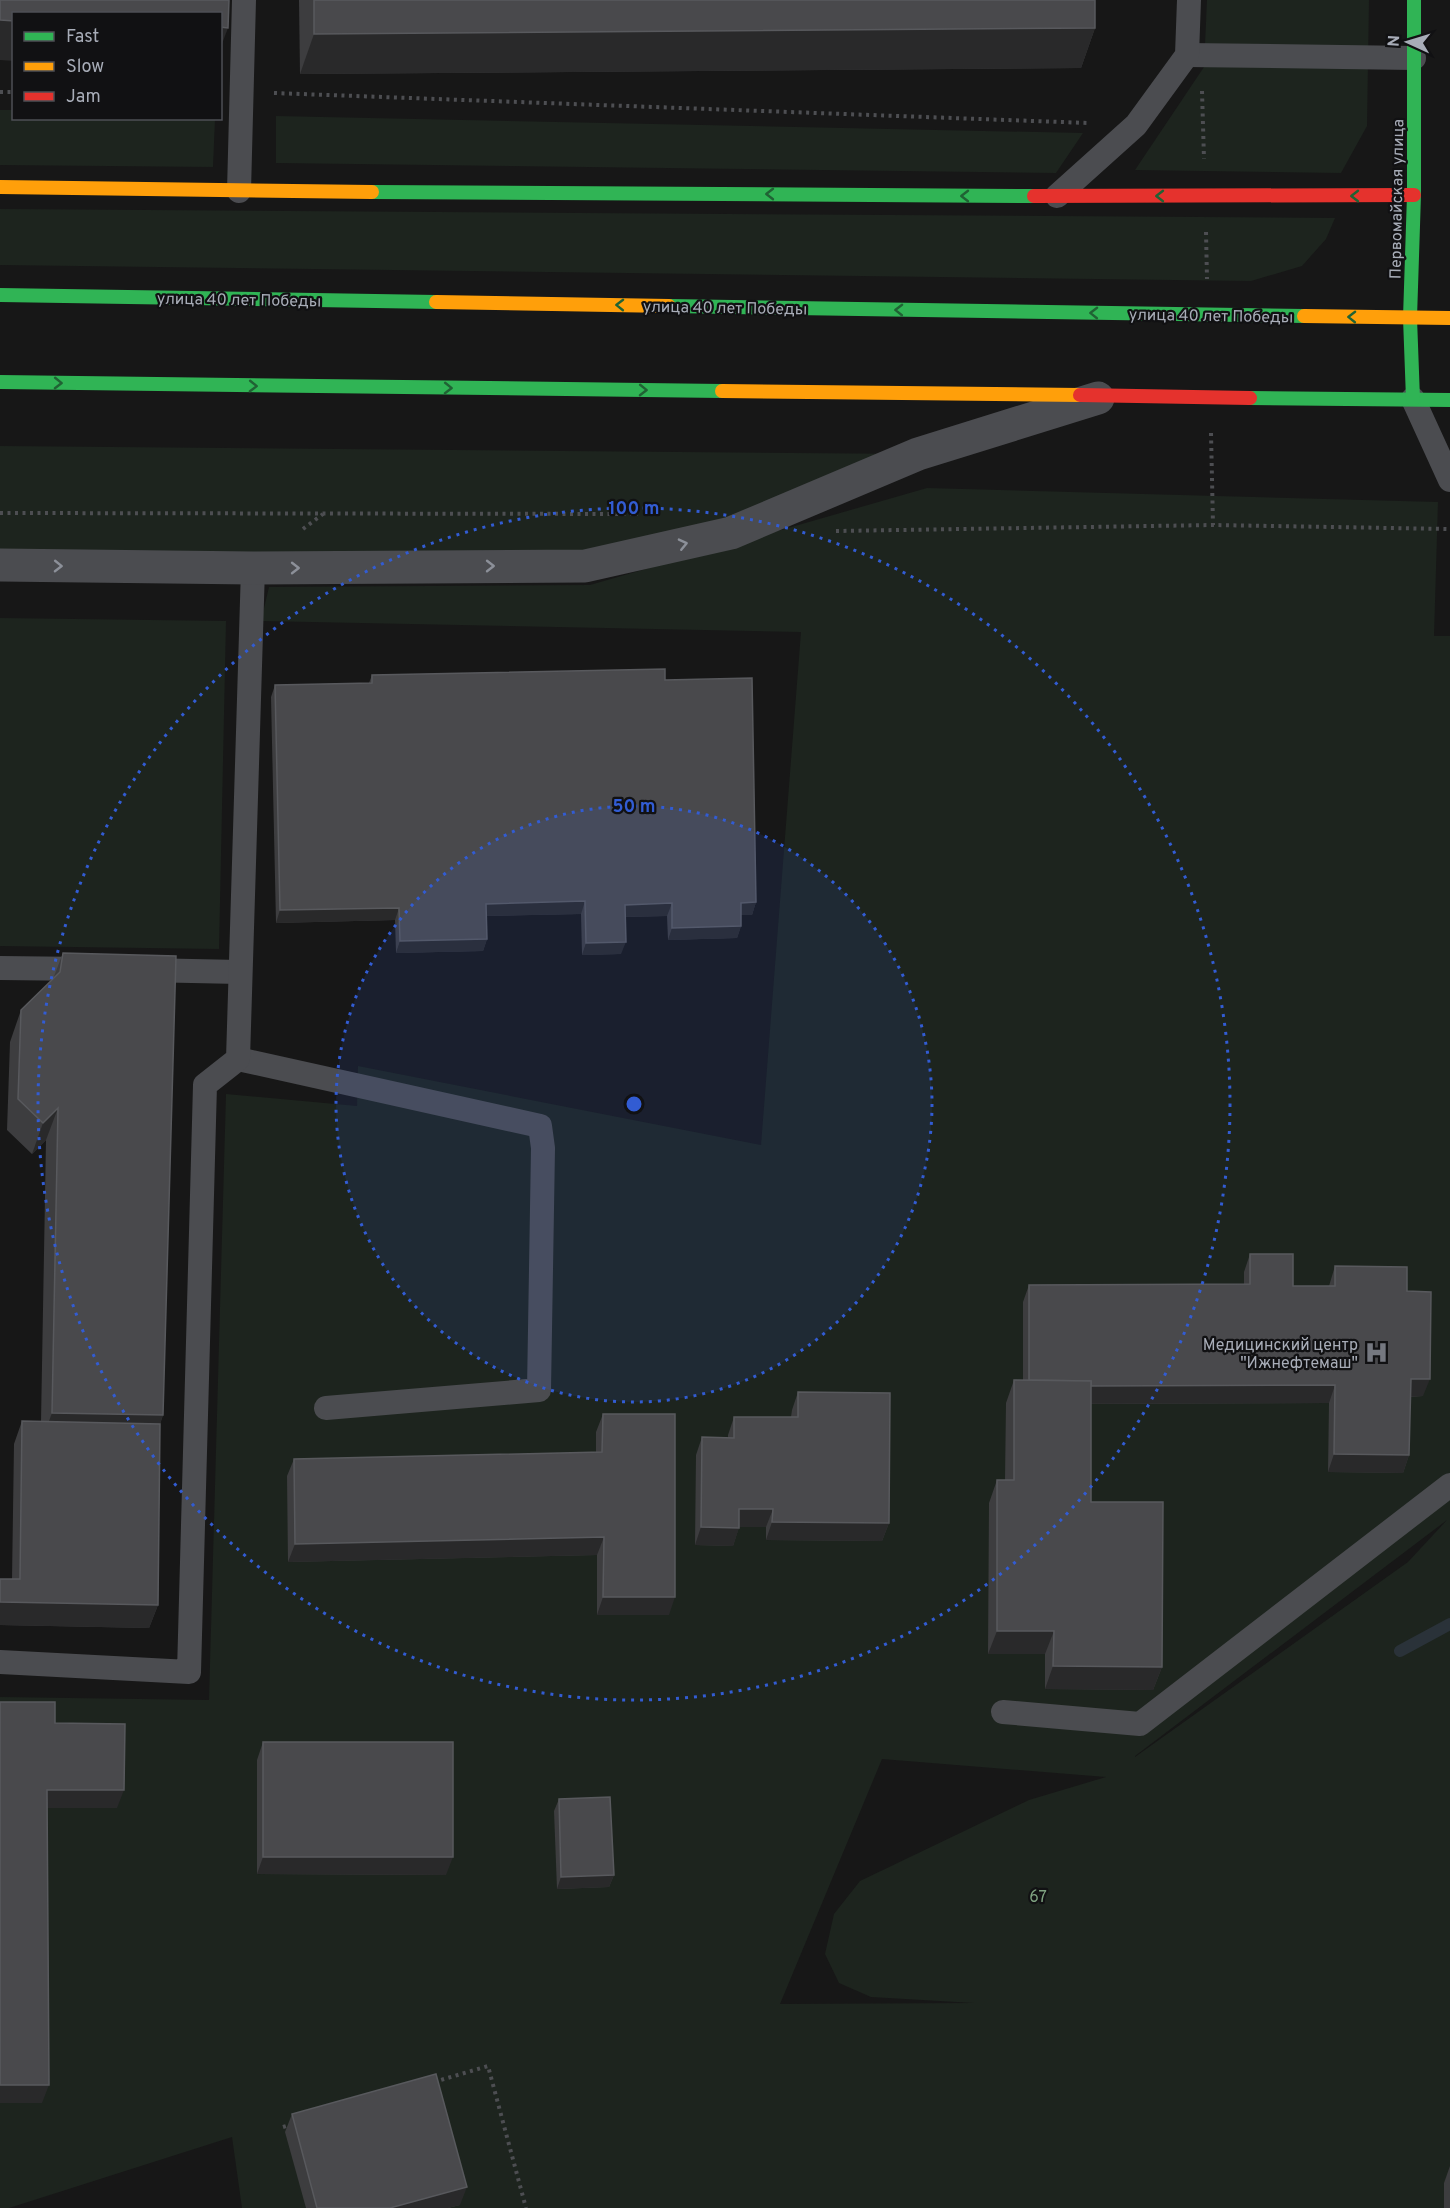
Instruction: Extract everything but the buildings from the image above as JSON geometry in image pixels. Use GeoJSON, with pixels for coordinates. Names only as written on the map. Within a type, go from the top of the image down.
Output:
{"type":"FeatureCollection","features":[{"type":"Feature","properties":{"kind":"main road","name":"Первомайская улица"},"geometry":{"type":"LineString","coordinates":[[1413,399],[1410,318],[1414,195],[1414,0]]}},
{"type":"Feature","properties":{"kind":"main road"},"geometry":{"type":"LineString","coordinates":[[0,187],[1057,196],[1414,195]]}},
{"type":"Feature","properties":{"kind":"main road","name":"улица 40 лет Победы"},"geometry":{"type":"LineString","coordinates":[[0,295],[1450,318]]}},
{"type":"Feature","properties":{"kind":"main road"},"geometry":{"type":"LineString","coordinates":[[0,382],[1450,400]]}},
{"type":"Feature","properties":{"kind":"street"},"geometry":{"type":"LineString","coordinates":[[0,565],[253,568],[585,566],[731,533],[918,454],[1106,396]]}},
{"type":"Feature","properties":{"kind":"lane"},"geometry":{"type":"LineString","coordinates":[[239,190],[244,0]]}},
{"type":"Feature","properties":{"kind":"lane"},"geometry":{"type":"LineString","coordinates":[[1057,196],[1136,125],[1187,55],[1190,0]]}},
{"type":"Feature","properties":{"kind":"lane"},"geometry":{"type":"LineString","coordinates":[[1187,55],[1414,58]]}},
{"type":"Feature","properties":{"kind":"lane"},"geometry":{"type":"LineString","coordinates":[[1413,399],[1450,480]]}},
{"type":"Feature","properties":{"kind":"lane"},"geometry":{"type":"LineString","coordinates":[[238,1059],[253,568]]}},
{"type":"Feature","properties":{"kind":"lane"},"geometry":{"type":"LineString","coordinates":[[0,968],[240,972]]}},
{"type":"Feature","properties":{"kind":"lane"},"geometry":{"type":"LineString","coordinates":[[238,1059],[540,1126],[543,1148],[539,1390],[326,1408]]}},
{"type":"Feature","properties":{"kind":"lane"},"geometry":{"type":"LineString","coordinates":[[0,1662],[189,1672],[205,1085],[238,1059]]}},
{"type":"Feature","properties":{"kind":"lane"},"geometry":{"type":"LineString","coordinates":[[1003,1713],[1140,1724],[1450,1485]]}},
{"type":"Feature","properties":{"kind":"path"},"geometry":{"type":"LineString","coordinates":[[242,92],[1136,125]]}},
{"type":"Feature","properties":{"kind":"path"},"geometry":{"type":"LineString","coordinates":[[431,2083],[488,2066],[526,2208]]}},
{"type":"Feature","properties":{"kind":"path"},"geometry":{"type":"LineString","coordinates":[[283,2127],[294,2124]]}},
{"type":"Feature","properties":{"kind":"green space"},"geometry":{"type":"Polygon","coordinates":[[[1207,0],[1369,0],[1367,126],[1341,173],[1135,170],[1204,67],[1207,0]]]}},
{"type":"Feature","properties":{"kind":"green space"},"geometry":{"type":"Polygon","coordinates":[[[0,110],[12,110],[12,120],[215,120],[213,167],[0,165],[0,110]]]}},
{"type":"Feature","properties":{"kind":"green space"},"geometry":{"type":"Polygon","coordinates":[[[276,116],[1083,133],[1056,173],[276,163],[276,116]]]}},
{"type":"Feature","properties":{"kind":"green space"},"geometry":{"type":"Polygon","coordinates":[[[0,209],[1335,218],[1326,239],[1302,266],[1251,281],[0,265],[0,209]]]}},
{"type":"Feature","properties":{"kind":"green space"},"geometry":{"type":"Polygon","coordinates":[[[0,446],[918,454],[585,566],[0,564],[0,446]]]}},
{"type":"Feature","properties":{"kind":"green space","name":"67"},"geometry":{"type":"Polygon","coordinates":[[[927,488],[1438,502],[1434,636],[1450,636],[1450,2208],[242,2208],[232,2137],[9,2208],[0,2208],[0,1697],[209,1700],[226,1094],[357,1106],[358,1066],[761,1145],[801,632],[261,621],[269,587],[590,585],[927,488]],[[1447,1520],[1135,1756],[1135,1757],[1408,1562],[1447,1520]],[[882,1759],[780,2004],[974,2003],[871,1997],[839,1983],[825,1954],[834,1914],[860,1881],[1029,1800],[1106,1777],[882,1759]]]}},
{"type":"Feature","properties":{"kind":"green space"},"geometry":{"type":"Polygon","coordinates":[[[0,618],[226,621],[219,949],[0,946],[0,618]]]}},
{"type":"Feature","properties":{"kind":"waterway"},"geometry":{"type":"LineString","coordinates":[[1400,1651],[1450,1624]]}},
{"type":"Feature","properties":{"kind":"traffic: fast"},"geometry":{"type":"LineString","coordinates":[[1413,399],[1410,318],[1414,195],[1414,0]]}},
{"type":"Feature","properties":{"kind":"traffic: fast"},"geometry":{"type":"LineString","coordinates":[[372,192],[1034,196]]}},
{"type":"Feature","properties":{"kind":"traffic: fast"},"geometry":{"type":"LineString","coordinates":[[0,295],[436,302]]}},
{"type":"Feature","properties":{"kind":"traffic: fast"},"geometry":{"type":"LineString","coordinates":[[669,306],[1304,316]]}},
{"type":"Feature","properties":{"kind":"traffic: fast"},"geometry":{"type":"LineString","coordinates":[[0,382],[722,391]]}},
{"type":"Feature","properties":{"kind":"traffic: fast"},"geometry":{"type":"LineString","coordinates":[[1250,398],[1450,400]]}},
{"type":"Feature","properties":{"kind":"traffic: slow"},"geometry":{"type":"LineString","coordinates":[[0,187],[372,192]]}},
{"type":"Feature","properties":{"kind":"traffic: slow"},"geometry":{"type":"LineString","coordinates":[[436,302],[669,306]]}},
{"type":"Feature","properties":{"kind":"traffic: slow"},"geometry":{"type":"LineString","coordinates":[[1304,316],[1450,318]]}},
{"type":"Feature","properties":{"kind":"traffic: slow"},"geometry":{"type":"LineString","coordinates":[[722,391],[1080,395]]}},
{"type":"Feature","properties":{"kind":"traffic: jam"},"geometry":{"type":"LineString","coordinates":[[1034,196],[1414,195]]}},
{"type":"Feature","properties":{"kind":"traffic: jam"},"geometry":{"type":"LineString","coordinates":[[1080,395],[1250,398]]}},
{"type":"Feature","properties":{"kind":"place","name":"Медицинский центр \"Ижнефтемаш\""},"geometry":{"type":"Point","coordinates":[1376,1353]}}]}
